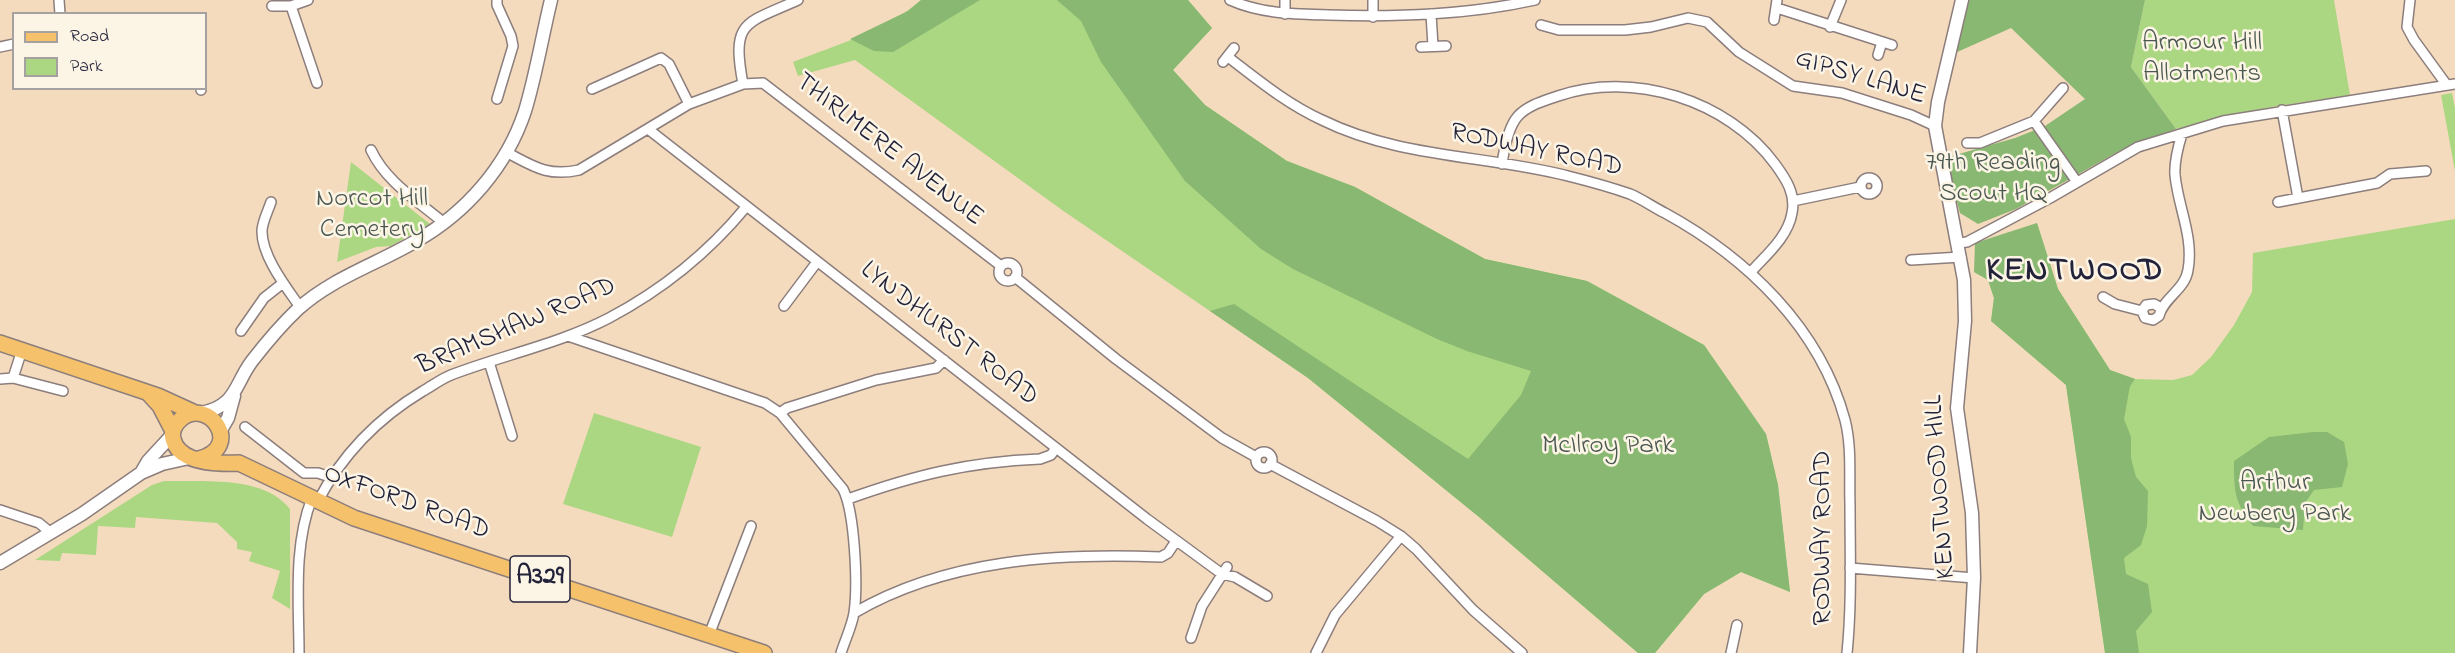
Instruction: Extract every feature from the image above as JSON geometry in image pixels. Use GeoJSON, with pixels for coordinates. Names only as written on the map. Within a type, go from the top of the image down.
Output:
{"type":"FeatureCollection","features":[{"type":"Feature","properties":{"kind":"main road"},"geometry":{"type":"LineString","coordinates":[[0,343],[175,402],[212,420],[239,463]]}},
{"type":"Feature","properties":{"kind":"main road"},"geometry":{"type":"LineString","coordinates":[[148,393],[160,406],[173,433],[175,445],[181,453],[194,458],[209,457],[217,451],[221,433]]}},
{"type":"Feature","properties":{"kind":"main road"},"geometry":{"type":"LineString","coordinates":[[173,433],[181,419],[197,413]]}},
{"type":"Feature","properties":{"kind":"main road","name":"OXFORD ROAD"},"geometry":{"type":"LineString","coordinates":[[194,458],[239,463],[354,518],[764,653]]}},
{"type":"Feature","properties":{"kind":"street"},"geometry":{"type":"LineString","coordinates":[[272,6],[291,6],[308,0]]}},
{"type":"Feature","properties":{"kind":"street"},"geometry":{"type":"LineString","coordinates":[[496,0],[512,36],[513,46],[497,99]]}},
{"type":"Feature","properties":{"kind":"street"},"geometry":{"type":"LineString","coordinates":[[197,413],[216,410],[226,403],[235,392],[251,362],[300,307],[364,267],[415,242],[444,223],[468,203],[491,176],[506,152],[524,112],[551,0]]}},
{"type":"Feature","properties":{"kind":"street"},"geometry":{"type":"LineString","coordinates":[[506,152],[549,173],[563,174],[586,168],[689,104],[743,84],[738,56],[739,38],[744,27],[798,0]]}},
{"type":"Feature","properties":{"kind":"street"},"geometry":{"type":"LineString","coordinates":[[1230,0],[1246,7],[1285,14],[1373,16],[1475,12],[1506,3],[1535,0]]}},
{"type":"Feature","properties":{"kind":"street"},"geometry":{"type":"LineString","coordinates":[[1285,0],[1285,14]]}},
{"type":"Feature","properties":{"kind":"street"},"geometry":{"type":"LineString","coordinates":[[1373,0],[1373,16]]}},
{"type":"Feature","properties":{"kind":"street"},"geometry":{"type":"LineString","coordinates":[[1830,27],[1841,0]]}},
{"type":"Feature","properties":{"kind":"street","name":"KENTWOOD HILL"},"geometry":{"type":"LineString","coordinates":[[1962,0],[1938,102],[1935,126],[1961,257],[1965,321],[1957,408],[1972,513],[1974,578],[1970,653]]}},
{"type":"Feature","properties":{"kind":"street"},"geometry":{"type":"LineString","coordinates":[[1958,243],[1967,242],[2050,198],[2138,147],[2223,121],[2451,84],[2414,40],[2407,27],[2410,0]]}},
{"type":"Feature","properties":{"kind":"street"},"geometry":{"type":"LineString","coordinates":[[1774,20],[1777,4],[1830,27],[1887,44],[1878,55]]}},
{"type":"Feature","properties":{"kind":"street"},"geometry":{"type":"LineString","coordinates":[[291,6],[317,83]]}},
{"type":"Feature","properties":{"kind":"street"},"geometry":{"type":"LineString","coordinates":[[1431,14],[1433,46]]}},
{"type":"Feature","properties":{"kind":"street","name":"GIPSY LANE"},"geometry":{"type":"LineString","coordinates":[[1541,25],[1559,30],[1625,30],[1651,27],[1688,18],[1707,22],[1739,52],[1793,86],[1842,93],[1911,115],[1935,126]]}},
{"type":"Feature","properties":{"kind":"street"},"geometry":{"type":"LineString","coordinates":[[1421,47],[1446,46]]}},
{"type":"Feature","properties":{"kind":"street","name":"RODWAY ROAD"},"geometry":{"type":"LineString","coordinates":[[1234,48],[1225,59],[1286,101],[1324,122],[1372,140],[1567,176],[1630,195],[1695,230],[1751,272],[1797,322],[1820,359],[1835,391],[1848,440],[1850,568],[1847,653]]}},
{"type":"Feature","properties":{"kind":"street"},"geometry":{"type":"LineString","coordinates":[[592,89],[661,58],[669,64],[689,104]]}},
{"type":"Feature","properties":{"kind":"street","name":"THIRLMERE AVENUE"},"geometry":{"type":"LineString","coordinates":[[743,84],[763,83],[1001,266],[999,272],[1003,279],[1008,281],[1015,277],[1116,359],[1221,438],[1257,457],[1257,464],[1261,468],[1270,464],[1377,520],[1401,536],[1473,610],[1522,653]]}},
{"type":"Feature","properties":{"kind":"street"},"geometry":{"type":"LineString","coordinates":[[1502,164],[1517,117],[1533,104],[1566,93],[1602,87],[1638,87],[1698,104],[1731,123],[1755,141],[1786,178],[1793,201],[1789,225],[1751,272]]}},
{"type":"Feature","properties":{"kind":"street"},"geometry":{"type":"LineString","coordinates":[[1967,143],[1988,140],[2034,121],[2063,88]]}},
{"type":"Feature","properties":{"kind":"street"},"geometry":{"type":"LineString","coordinates":[[2282,110],[2298,198]]}},
{"type":"Feature","properties":{"kind":"street"},"geometry":{"type":"LineString","coordinates":[[2034,121],[2077,182]]}},
{"type":"Feature","properties":{"kind":"street","name":"LYNDHURST ROAD"},"geometry":{"type":"LineString","coordinates":[[648,129],[1176,541],[1267,596]]}},
{"type":"Feature","properties":{"kind":"street"},"geometry":{"type":"LineString","coordinates":[[2103,297],[2115,304],[2142,311],[2145,318],[2152,320],[2159,316],[2161,308],[2178,292],[2188,273],[2191,246],[2175,173],[2182,134]]}},
{"type":"Feature","properties":{"kind":"street"},"geometry":{"type":"LineString","coordinates":[[371,150],[393,181],[444,223]]}},
{"type":"Feature","properties":{"kind":"street"},"geometry":{"type":"LineString","coordinates":[[368,168],[376,160]]}},
{"type":"Feature","properties":{"kind":"street"},"geometry":{"type":"LineString","coordinates":[[2278,202],[2377,183],[2390,174],[2426,171]]}},
{"type":"Feature","properties":{"kind":"street"},"geometry":{"type":"LineString","coordinates":[[1793,201],[1860,187]]}},
{"type":"Feature","properties":{"kind":"street"},"geometry":{"type":"LineString","coordinates":[[271,202],[262,232],[273,264],[300,307]]}},
{"type":"Feature","properties":{"kind":"street","name":"BRAMSHAW ROAD"},"geometry":{"type":"LineString","coordinates":[[299,653],[299,554],[304,518],[330,477],[356,444],[412,398],[448,376],[568,336],[609,318],[651,292],[709,248],[746,207]]}},
{"type":"Feature","properties":{"kind":"street"},"geometry":{"type":"LineString","coordinates":[[1911,260],[1961,257]]}},
{"type":"Feature","properties":{"kind":"street"},"geometry":{"type":"LineString","coordinates":[[784,306],[817,262]]}},
{"type":"Feature","properties":{"kind":"street"},"geometry":{"type":"LineString","coordinates":[[242,331],[264,298],[283,283]]}},
{"type":"Feature","properties":{"kind":"street"},"geometry":{"type":"LineString","coordinates":[[568,336],[765,403],[780,413],[843,489],[848,500],[852,518],[854,613],[841,653]]}},
{"type":"Feature","properties":{"kind":"street"},"geometry":{"type":"LineString","coordinates":[[13,378],[22,350]]}},
{"type":"Feature","properties":{"kind":"street"},"geometry":{"type":"LineString","coordinates":[[780,413],[787,408],[876,380],[936,368],[944,360]]}},
{"type":"Feature","properties":{"kind":"street"},"geometry":{"type":"LineString","coordinates":[[489,362],[512,436]]}},
{"type":"Feature","properties":{"kind":"street"},"geometry":{"type":"LineString","coordinates":[[0,379],[13,378],[63,391]]}},
{"type":"Feature","properties":{"kind":"street"},"geometry":{"type":"LineString","coordinates":[[221,433],[235,392]]}},
{"type":"Feature","properties":{"kind":"street","name":"OXFORD ROAD"},"geometry":{"type":"LineString","coordinates":[[245,427],[304,473],[318,472],[330,477]]}},
{"type":"Feature","properties":{"kind":"street"},"geometry":{"type":"LineString","coordinates":[[141,473],[148,460],[173,433]]}},
{"type":"Feature","properties":{"kind":"street"},"geometry":{"type":"LineString","coordinates":[[848,500],[900,481],[956,467],[1040,459],[1051,455],[1056,448]]}},
{"type":"Feature","properties":{"kind":"street"},"geometry":{"type":"LineString","coordinates":[[0,563],[51,533],[141,473],[162,464],[194,458]]}},
{"type":"Feature","properties":{"kind":"street"},"geometry":{"type":"LineString","coordinates":[[0,510],[39,523],[51,533]]}},
{"type":"Feature","properties":{"kind":"street"},"geometry":{"type":"LineString","coordinates":[[709,635],[751,526]]}},
{"type":"Feature","properties":{"kind":"street"},"geometry":{"type":"LineString","coordinates":[[1316,653],[1335,615],[1401,536]]}},
{"type":"Feature","properties":{"kind":"street"},"geometry":{"type":"LineString","coordinates":[[854,613],[881,597],[927,581],[980,567],[1057,556],[1161,557],[1168,553],[1176,541]]}},
{"type":"Feature","properties":{"kind":"street"},"geometry":{"type":"LineString","coordinates":[[1850,568],[1974,578]]}},
{"type":"Feature","properties":{"kind":"street"},"geometry":{"type":"LineString","coordinates":[[1191,638],[1202,606],[1225,571]]}},
{"type":"Feature","properties":{"kind":"street"},"geometry":{"type":"LineString","coordinates":[[1731,653],[1737,625]]}},
{"type":"Feature","properties":{"kind":"street"},"geometry":{"type":"LineString","coordinates":[[1505,653],[1512,645]]}},
{"type":"Feature","properties":{"kind":"green space","name":"McIlroy Park"},"geometry":{"type":"Polygon","coordinates":[[[921,0],[1188,0],[1212,28],[1173,70],[1205,105],[1287,161],[1355,187],[1485,259],[1587,281],[1704,345],[1766,434],[1778,485],[1790,592],[1741,572],[1704,594],[1655,653],[1638,653],[1479,517],[1308,378],[1062,210],[855,60],[798,76],[793,62],[876,29],[921,0]]]}},
{"type":"Feature","properties":{"kind":"green space"},"geometry":{"type":"Polygon","coordinates":[[[921,0],[980,0],[893,52],[874,51],[850,39],[908,11],[921,0]]]}},
{"type":"Feature","properties":{"kind":"green space","name":"McIlroy Park"},"geometry":{"type":"Polygon","coordinates":[[[1057,0],[1188,0],[1212,28],[1173,70],[1205,105],[1287,161],[1355,187],[1485,259],[1587,281],[1704,345],[1766,434],[1778,485],[1790,592],[1741,572],[1704,594],[1655,653],[1638,653],[1479,517],[1308,378],[1210,311],[1234,304],[1468,459],[1521,395],[1531,371],[1437,339],[1293,269],[1261,249],[1185,181],[1101,62],[1081,21],[1057,0]]]}},
{"type":"Feature","properties":{"kind":"green space","name":"79th Reading Scout HQ"},"geometry":{"type":"Polygon","coordinates":[[[1968,0],[2145,0],[2131,67],[2176,129],[2123,149],[2016,209],[1978,224],[1960,213],[1945,158],[2015,138],[2045,126],[2085,99],[2011,28],[1955,53],[1968,0]]]}},
{"type":"Feature","properties":{"kind":"green space","name":"Armour Hill Allotments"},"geometry":{"type":"Polygon","coordinates":[[[2145,0],[2334,0],[2350,95],[2272,107],[2176,129],[2131,67],[2145,0]]]}},
{"type":"Feature","properties":{"kind":"green space"},"geometry":{"type":"Polygon","coordinates":[[[2452,93],[2455,108],[2455,171],[2441,95],[2452,93]]]}},
{"type":"Feature","properties":{"kind":"green space","name":"Norcot Hill Cemetery"},"geometry":{"type":"Polygon","coordinates":[[[351,162],[430,224],[391,246],[376,247],[337,262],[351,162]]]}},
{"type":"Feature","properties":{"kind":"green space","name":"Arthur Newbery Park"},"geometry":{"type":"Polygon","coordinates":[[[2455,219],[2455,653],[2105,653],[2066,385],[1991,321],[1994,298],[1988,280],[1974,272],[2037,223],[2058,289],[2110,370],[2135,379],[2173,380],[2192,375],[2211,357],[2234,325],[2252,292],[2253,253],[2455,219]]]}},
{"type":"Feature","properties":{"kind":"green space"},"geometry":{"type":"Polygon","coordinates":[[[2037,223],[2058,289],[2110,370],[2135,379],[2130,386],[2124,419],[2131,437],[2131,458],[2136,477],[2148,491],[2147,526],[2141,545],[2124,558],[2126,574],[2148,584],[2152,612],[2136,631],[2139,653],[2105,653],[2066,385],[1991,321],[1994,298],[1988,280],[1974,272],[1975,243],[2037,223]]]}},
{"type":"Feature","properties":{"kind":"green space"},"geometry":{"type":"Polygon","coordinates":[[[594,413],[701,447],[672,537],[563,504],[594,413]]]}},
{"type":"Feature","properties":{"kind":"green space"},"geometry":{"type":"Polygon","coordinates":[[[2327,432],[2344,442],[2348,464],[2342,487],[2314,490],[2305,503],[2303,530],[2253,526],[2242,510],[2236,495],[2234,461],[2269,437],[2327,432]]]}},
{"type":"Feature","properties":{"kind":"green space"},"geometry":{"type":"Polygon","coordinates":[[[164,481],[214,481],[249,485],[279,498],[290,509],[290,609],[272,598],[280,571],[249,561],[252,552],[237,549],[237,542],[217,523],[136,517],[135,528],[98,526],[96,555],[62,553],[60,561],[35,560],[152,485],[164,481]]]}},
{"type":"Feature","properties":{"kind":"district","name":"KENTWOOD"},"geometry":{"type":"Point","coordinates":[2075,274]}}]}
